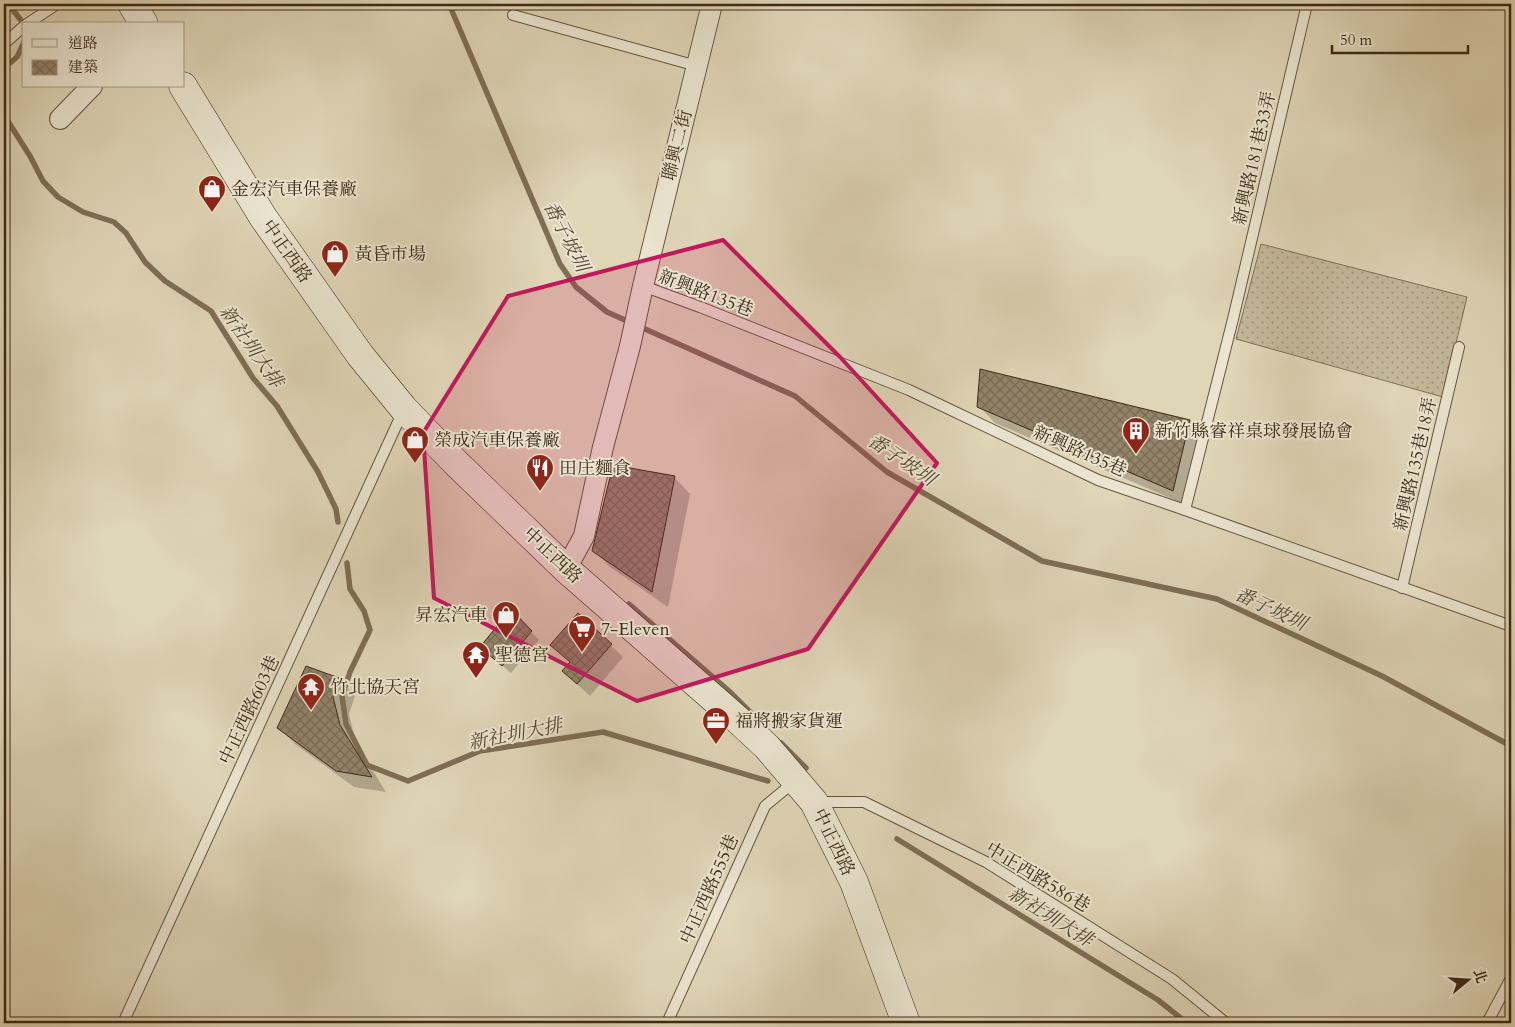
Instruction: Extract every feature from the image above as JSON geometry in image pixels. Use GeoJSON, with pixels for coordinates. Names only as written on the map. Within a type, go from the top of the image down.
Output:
{"type":"FeatureCollection","features":[{"type":"Feature","properties":{"kind":"main road"},"geometry":{"type":"LineString","coordinates":[[132,4],[143,22]]}},
{"type":"Feature","properties":{"kind":"main road","name":"中正西路"},"geometry":{"type":"LineString","coordinates":[[184,88],[263,217],[360,355],[404,409],[566,569],[767,747],[814,802],[854,882],[906,1023]]}},
{"type":"Feature","properties":{"kind":"street","name":"聯興二街"},"geometry":{"type":"LineString","coordinates":[[566,569],[584,536],[603,447],[630,346],[712,4]]}},
{"type":"Feature","properties":{"kind":"street"},"geometry":{"type":"LineString","coordinates":[[60,119],[90,88]]}},
{"type":"Feature","properties":{"kind":"lane"},"geometry":{"type":"LineString","coordinates":[[30,22],[57,4]]}},
{"type":"Feature","properties":{"kind":"lane","name":"新興路181巷33弄"},"geometry":{"type":"LineString","coordinates":[[1185,510],[1233,319],[1307,4]]}},
{"type":"Feature","properties":{"kind":"lane"},"geometry":{"type":"LineString","coordinates":[[513,15],[697,66]]}},
{"type":"Feature","properties":{"kind":"lane"},"geometry":{"type":"LineString","coordinates":[[4,44],[22,28]]}},
{"type":"Feature","properties":{"kind":"lane","name":"新興路135巷"},"geometry":{"type":"LineString","coordinates":[[643,286],[909,390],[1098,480],[1511,626]]}},
{"type":"Feature","properties":{"kind":"lane","name":"新興路135巷18弄"},"geometry":{"type":"LineString","coordinates":[[1402,588],[1459,347]]}},
{"type":"Feature","properties":{"kind":"lane","name":"中正西路603巷"},"geometry":{"type":"LineString","coordinates":[[123,1023],[404,409]]}},
{"type":"Feature","properties":{"kind":"lane","name":"中正西路555巷"},"geometry":{"type":"LineString","coordinates":[[666,1023],[765,806],[797,780]]}},
{"type":"Feature","properties":{"kind":"lane","name":"中正西路586巷"},"geometry":{"type":"LineString","coordinates":[[814,802],[864,802],[986,862],[1172,979],[1226,1023]]}},
{"type":"Feature","properties":{"kind":"lane"},"geometry":{"type":"LineString","coordinates":[[1487,1023],[1511,978]]}},
{"type":"Feature","properties":{"kind":"highlighted area"},"geometry":{"type":"Polygon","coordinates":[[[723,240],[840,357],[937,463],[808,649],[637,701],[434,598],[423,433],[508,296],[723,240]]]}},
{"type":"Feature","properties":{"kind":"shaded area"},"geometry":{"type":"Polygon","coordinates":[[[1261,244],[1467,297],[1443,397],[1236,339],[1261,244]]]}},
{"type":"Feature","properties":{"kind":"building","name":"新竹縣睿祥桌球發展協會"},"geometry":{"type":"Polygon","coordinates":[[[980,369],[1190,420],[1173,491],[977,407],[980,369]]]}},
{"type":"Feature","properties":{"kind":"building"},"geometry":{"type":"Polygon","coordinates":[[[613,465],[675,476],[652,592],[592,551],[613,465]]]}},
{"type":"Feature","properties":{"kind":"building","name":"昇宏汽車"},"geometry":{"type":"Polygon","coordinates":[[[511,609],[532,631],[502,666],[480,647],[511,609]]]}},
{"type":"Feature","properties":{"kind":"building","name":"7-Eleven"},"geometry":{"type":"Polygon","coordinates":[[[578,613],[612,644],[577,684],[562,671],[570,662],[550,645],[578,613]]]}},
{"type":"Feature","properties":{"kind":"building","name":"竹北協天宮"},"geometry":{"type":"Polygon","coordinates":[[[306,666],[339,678],[333,697],[340,725],[372,777],[336,771],[277,728],[306,666]]]}},
{"type":"Feature","properties":{"kind":"waterway","name":"新社圳大排"},"geometry":{"type":"LineString","coordinates":[[8,4],[22,22]]}},
{"type":"Feature","properties":{"kind":"waterway","name":"番子坡圳"},"geometry":{"type":"LineString","coordinates":[[449,4],[560,264],[576,287],[607,312],[795,396],[887,472],[1042,561],[1217,599],[1382,676],[1511,746]]}},
{"type":"Feature","properties":{"kind":"waterway","name":"新社圳大排"},"geometry":{"type":"LineString","coordinates":[[4,68],[17,57],[22,46]]}},
{"type":"Feature","properties":{"kind":"waterway","name":"新社圳大排"},"geometry":{"type":"LineString","coordinates":[[4,115],[30,156],[43,181],[58,197],[83,212],[114,222],[126,233],[145,262],[165,281],[211,311],[253,378],[277,406],[318,472],[336,509],[338,522]]}},
{"type":"Feature","properties":{"kind":"waterway","name":"新社圳大排"},"geometry":{"type":"LineString","coordinates":[[347,563],[350,589],[364,611],[370,630],[350,672],[342,696],[346,724],[367,765],[408,781],[480,751],[603,732],[768,781]]}},
{"type":"Feature","properties":{"kind":"waterway"},"geometry":{"type":"LineString","coordinates":[[629,604],[729,691],[759,721]]}},
{"type":"Feature","properties":{"kind":"waterway"},"geometry":{"type":"LineString","coordinates":[[781,743],[806,768]]}},
{"type":"Feature","properties":{"kind":"waterway","name":"新社圳大排"},"geometry":{"type":"LineString","coordinates":[[897,839],[1158,1000],[1187,1023]]}},
{"type":"Feature","properties":{"kind":"place","name":"金宏汽車保養廠"},"geometry":{"type":"Point","coordinates":[212,213]}},
{"type":"Feature","properties":{"kind":"place","name":"黃昏市場"},"geometry":{"type":"Point","coordinates":[335,278]}},
{"type":"Feature","properties":{"kind":"place","name":"新竹縣睿祥桌球發展協會"},"geometry":{"type":"Point","coordinates":[1136,455]}},
{"type":"Feature","properties":{"kind":"place","name":"榮成汽車保養廠"},"geometry":{"type":"Point","coordinates":[415,464]}},
{"type":"Feature","properties":{"kind":"place","name":"田庄麵食"},"geometry":{"type":"Point","coordinates":[540,492]}},
{"type":"Feature","properties":{"kind":"place","name":"昇宏汽車"},"geometry":{"type":"Point","coordinates":[506,639]}},
{"type":"Feature","properties":{"kind":"place","name":"7-Eleven"},"geometry":{"type":"Point","coordinates":[582,653]}},
{"type":"Feature","properties":{"kind":"place","name":"聖德宮"},"geometry":{"type":"Point","coordinates":[476,679]}},
{"type":"Feature","properties":{"kind":"place","name":"竹北協天宮"},"geometry":{"type":"Point","coordinates":[311,711]}},
{"type":"Feature","properties":{"kind":"place","name":"福將搬家貨運"},"geometry":{"type":"Point","coordinates":[716,745]}}]}
